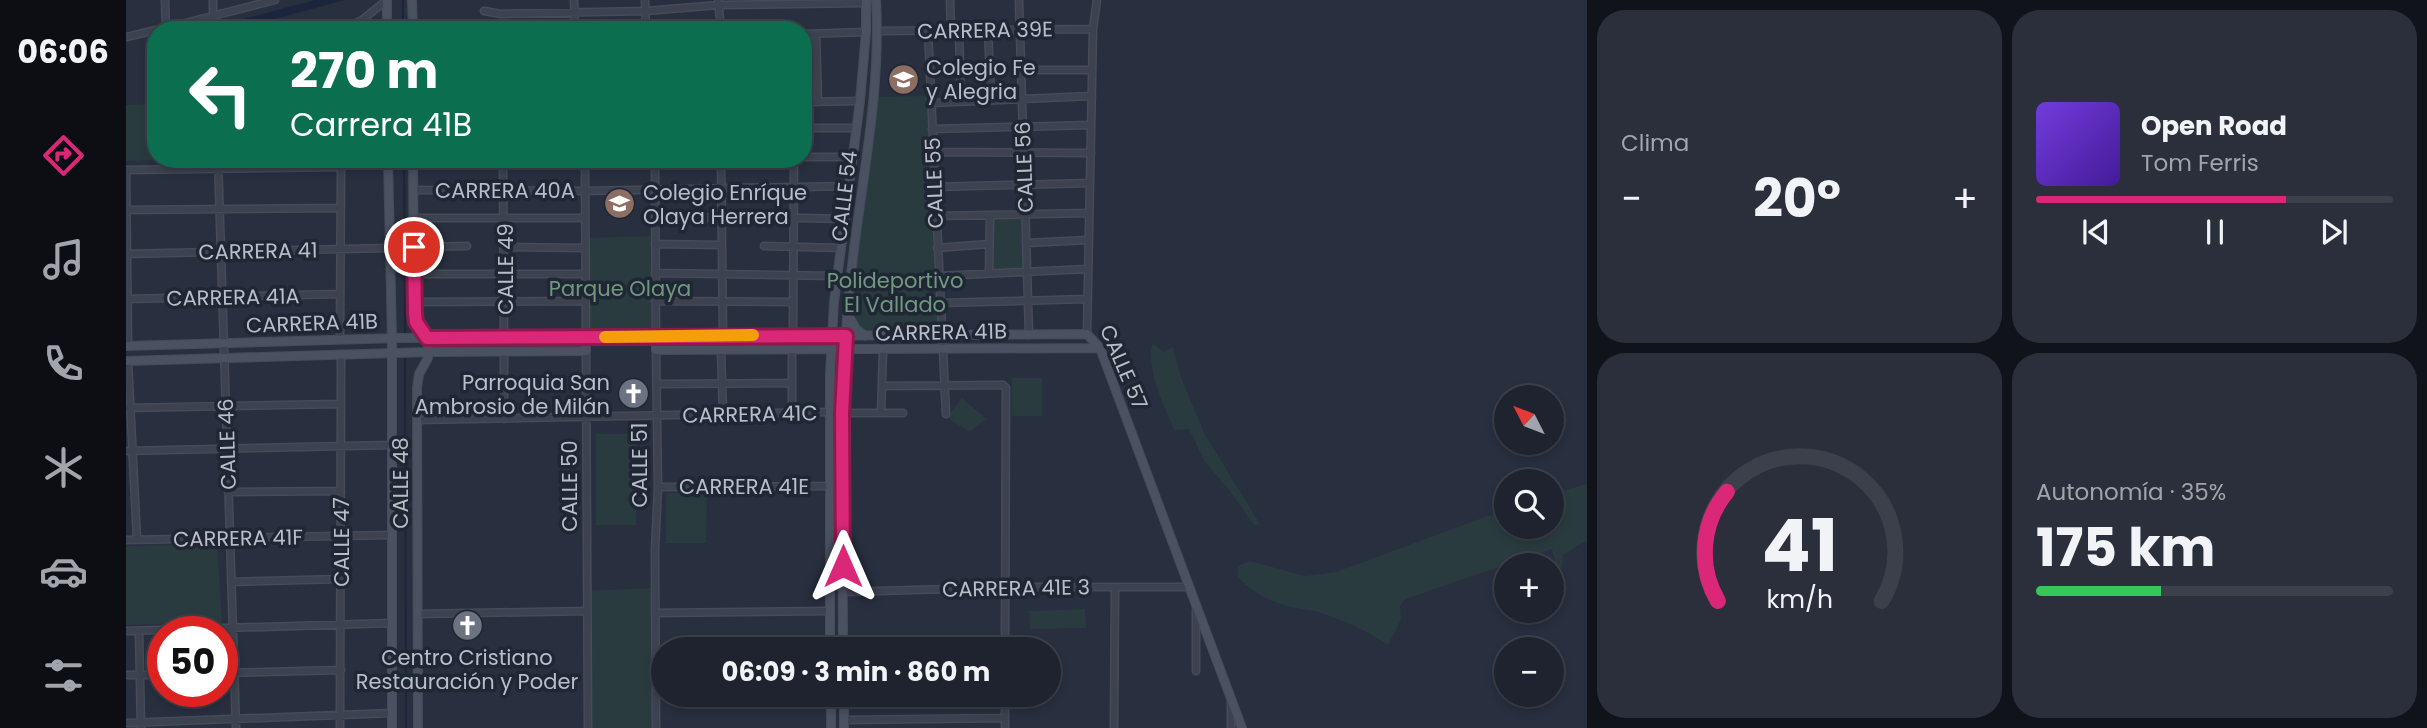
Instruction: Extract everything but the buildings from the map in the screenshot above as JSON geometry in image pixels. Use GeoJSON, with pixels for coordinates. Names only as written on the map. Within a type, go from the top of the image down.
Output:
{"type":"FeatureCollection","features":[{"type":"Feature","properties":{"kind":"street"},"geometry":{"type":"LineString","coordinates":[[165,0],[166,21]]}},
{"type":"Feature","properties":{"kind":"street"},"geometry":{"type":"LineString","coordinates":[[213,0],[213,21]]}},
{"type":"Feature","properties":{"kind":"street"},"geometry":{"type":"LineString","coordinates":[[193,21],[275,0]]}},
{"type":"Feature","properties":{"kind":"street"},"geometry":{"type":"LineString","coordinates":[[360,21],[387,0]]}},
{"type":"Feature","properties":{"kind":"street"},"geometry":{"type":"LineString","coordinates":[[387,0],[387,21]]}},
{"type":"Feature","properties":{"kind":"street"},"geometry":{"type":"LineString","coordinates":[[574,0],[575,21]]}},
{"type":"Feature","properties":{"kind":"street"},"geometry":{"type":"LineString","coordinates":[[645,0],[646,21]]}},
{"type":"Feature","properties":{"kind":"street"},"geometry":{"type":"LineString","coordinates":[[876,0],[886,0]]}},
{"type":"Feature","properties":{"kind":"street","name":"CALLE 54"},"geometry":{"type":"LineString","coordinates":[[844,637],[843,374],[848,308],[875,97],[878,31],[876,0]]}},
{"type":"Feature","properties":{"kind":"street"},"geometry":{"type":"LineString","coordinates":[[950,0],[951,31]]}},
{"type":"Feature","properties":{"kind":"street","name":"CALLE 56"},"geometry":{"type":"LineString","coordinates":[[1019,0],[1029,335]]}},
{"type":"Feature","properties":{"kind":"street","name":"CALLE 57"},"geometry":{"type":"LineString","coordinates":[[1097,0],[1093,29],[1087,334],[1100,348],[1242,728]]}},
{"type":"Feature","properties":{"kind":"street"},"geometry":{"type":"LineString","coordinates":[[412,1],[412,21]]}},
{"type":"Feature","properties":{"kind":"street"},"geometry":{"type":"LineString","coordinates":[[484,11],[501,14],[646,12],[718,3],[866,1]]}},
{"type":"Feature","properties":{"kind":"street","name":"CALLE 54"},"geometry":{"type":"LineString","coordinates":[[830,637],[830,375],[833,315],[860,101],[866,1]]}},
{"type":"Feature","properties":{"kind":"street"},"geometry":{"type":"LineString","coordinates":[[718,3],[720,21]]}},
{"type":"Feature","properties":{"kind":"street","name":"CARRERA 39E"},"geometry":{"type":"LineString","coordinates":[[878,31],[1093,29]]}},
{"type":"Feature","properties":{"kind":"street"},"geometry":{"type":"LineString","coordinates":[[959,30],[961,101]]}},
{"type":"Feature","properties":{"kind":"street"},"geometry":{"type":"LineString","coordinates":[[988,30],[991,100]]}},
{"type":"Feature","properties":{"kind":"street","name":"CALLE 55"},"geometry":{"type":"LineString","coordinates":[[928,31],[946,414]]}},
{"type":"Feature","properties":{"kind":"street"},"geometry":{"type":"LineString","coordinates":[[126,37],[147,32]]}},
{"type":"Feature","properties":{"kind":"street"},"geometry":{"type":"LineString","coordinates":[[812,34],[866,32]]}},
{"type":"Feature","properties":{"kind":"street"},"geometry":{"type":"LineString","coordinates":[[816,34],[818,102]]}},
{"type":"Feature","properties":{"kind":"street"},"geometry":{"type":"LineString","coordinates":[[1021,70],[1092,70]]}},
{"type":"Feature","properties":{"kind":"street"},"geometry":{"type":"LineString","coordinates":[[931,103],[1092,96]]}},
{"type":"Feature","properties":{"kind":"street"},"geometry":{"type":"LineString","coordinates":[[812,102],[860,101]]}},
{"type":"Feature","properties":{"kind":"street"},"geometry":{"type":"LineString","coordinates":[[932,129],[1091,125]]}},
{"type":"Feature","properties":{"kind":"street"},"geometry":{"type":"LineString","coordinates":[[812,128],[856,128]]}},
{"type":"Feature","properties":{"kind":"street"},"geometry":{"type":"LineString","coordinates":[[933,152],[1091,153]]}},
{"type":"Feature","properties":{"kind":"street"},"geometry":{"type":"LineString","coordinates":[[812,158],[852,157]]}},
{"type":"Feature","properties":{"kind":"street"},"geometry":{"type":"LineString","coordinates":[[127,346],[126,170],[238,168]]}},
{"type":"Feature","properties":{"kind":"street"},"geometry":{"type":"LineString","coordinates":[[340,339],[341,168]]}},
{"type":"Feature","properties":{"kind":"street","name":"CALLE 48"},"geometry":{"type":"LineString","coordinates":[[388,168],[389,248],[395,338],[392,445],[392,728]]}},
{"type":"Feature","properties":{"kind":"street","name":"CALLE 48"},"geometry":{"type":"LineString","coordinates":[[414,168],[414,302],[416,322],[427,338],[428,352],[419,374],[417,420],[418,728]]}},
{"type":"Feature","properties":{"kind":"street","name":"CALLE 49"},"geometry":{"type":"LineString","coordinates":[[503,168],[504,338]]}},
{"type":"Feature","properties":{"kind":"street","name":"CALLE 50"},"geometry":{"type":"LineString","coordinates":[[585,168],[588,728]]}},
{"type":"Feature","properties":{"kind":"street","name":"CALLE 51"},"geometry":{"type":"LineString","coordinates":[[655,168],[658,487],[655,550],[656,728]]}},
{"type":"Feature","properties":{"kind":"street"},"geometry":{"type":"LineString","coordinates":[[721,168],[723,336]]}},
{"type":"Feature","properties":{"kind":"street"},"geometry":{"type":"LineString","coordinates":[[793,335],[794,168]]}},
{"type":"Feature","properties":{"kind":"street","name":"CALLE 46"},"geometry":{"type":"LineString","coordinates":[[218,169],[232,616]]}},
{"type":"Feature","properties":{"kind":"street"},"geometry":{"type":"LineString","coordinates":[[934,187],[1090,183]]}},
{"type":"Feature","properties":{"kind":"street","name":"CARRERA 40A"},"geometry":{"type":"LineString","coordinates":[[413,190],[585,191],[849,186]]}},
{"type":"Feature","properties":{"kind":"street"},"geometry":{"type":"LineString","coordinates":[[126,211],[341,208]]}},
{"type":"Feature","properties":{"kind":"street"},"geometry":{"type":"LineString","coordinates":[[936,216],[1089,213]]}},
{"type":"Feature","properties":{"kind":"street"},"geometry":{"type":"LineString","coordinates":[[989,273],[990,216]]}},
{"type":"Feature","properties":{"kind":"street"},"geometry":{"type":"LineString","coordinates":[[413,218],[585,218]]}},
{"type":"Feature","properties":{"kind":"street"},"geometry":{"type":"LineString","coordinates":[[655,218],[845,219]]}},
{"type":"Feature","properties":{"kind":"street"},"geometry":{"type":"LineString","coordinates":[[1026,243],[1089,240]]}},
{"type":"Feature","properties":{"kind":"street"},"geometry":{"type":"LineString","coordinates":[[655,244],[722,245]]}},
{"type":"Feature","properties":{"kind":"street"},"geometry":{"type":"LineString","coordinates":[[937,248],[989,244]]}},
{"type":"Feature","properties":{"kind":"street"},"geometry":{"type":"LineString","coordinates":[[414,247],[467,246]]}},
{"type":"Feature","properties":{"kind":"street"},"geometry":{"type":"LineString","coordinates":[[764,246],[841,248]]}},
{"type":"Feature","properties":{"kind":"street"},"geometry":{"type":"LineString","coordinates":[[505,247],[585,248]]}},
{"type":"Feature","properties":{"kind":"street","name":"CARRERA 41"},"geometry":{"type":"LineString","coordinates":[[127,254],[389,248]]}},
{"type":"Feature","properties":{"kind":"street"},"geometry":{"type":"LineString","coordinates":[[938,276],[1088,269]]}},
{"type":"Feature","properties":{"kind":"street"},"geometry":{"type":"LineString","coordinates":[[655,273],[837,276]]}},
{"type":"Feature","properties":{"kind":"street"},"geometry":{"type":"LineString","coordinates":[[414,274],[585,274]]}},
{"type":"Feature","properties":{"kind":"street","name":"CARRERA 41A"},"geometry":{"type":"LineString","coordinates":[[127,299],[340,294]]}},
{"type":"Feature","properties":{"kind":"street"},"geometry":{"type":"LineString","coordinates":[[939,303],[1088,299]]}},
{"type":"Feature","properties":{"kind":"street"},"geometry":{"type":"LineString","coordinates":[[414,302],[586,301]]}},
{"type":"Feature","properties":{"kind":"street"},"geometry":{"type":"LineString","coordinates":[[655,301],[793,302]]}},
{"type":"Feature","properties":{"kind":"street"},"geometry":{"type":"LineString","coordinates":[[834,302],[840,308],[848,308],[852,324],[865,336]]}},
{"type":"Feature","properties":{"kind":"street"},"geometry":{"type":"LineString","coordinates":[[815,335],[833,315]]}},
{"type":"Feature","properties":{"kind":"street","name":"CARRERA 41B"},"geometry":{"type":"LineString","coordinates":[[127,346],[395,338],[1087,334]]}},
{"type":"Feature","properties":{"kind":"street","name":"CARRERA 41B"},"geometry":{"type":"LineString","coordinates":[[656,350],[1100,348]]}},
{"type":"Feature","properties":{"kind":"street"},"geometry":{"type":"LineString","coordinates":[[721,350],[723,414]]}},
{"type":"Feature","properties":{"kind":"street"},"geometry":{"type":"LineString","coordinates":[[792,350],[792,413]]}},
{"type":"Feature","properties":{"kind":"street"},"geometry":{"type":"LineString","coordinates":[[843,374],[851,358],[865,350]]}},
{"type":"Feature","properties":{"kind":"street"},"geometry":{"type":"LineString","coordinates":[[881,413],[883,350]]}},
{"type":"Feature","properties":{"kind":"street","name":"CARRERA 41B"},"geometry":{"type":"LineString","coordinates":[[127,361],[428,352],[586,351]]}},
{"type":"Feature","properties":{"kind":"street"},"geometry":{"type":"LineString","coordinates":[[810,351],[823,359],[830,375]]}},
{"type":"Feature","properties":{"kind":"street"},"geometry":{"type":"LineString","coordinates":[[504,352],[504,419]]}},
{"type":"Feature","properties":{"kind":"street","name":"CALLE 47"},"geometry":{"type":"LineString","coordinates":[[340,728],[341,356]]}},
{"type":"Feature","properties":{"kind":"street"},"geometry":{"type":"LineString","coordinates":[[127,361],[129,451],[137,540]]}},
{"type":"Feature","properties":{"kind":"street"},"geometry":{"type":"LineString","coordinates":[[657,384],[792,383]]}},
{"type":"Feature","properties":{"kind":"street"},"geometry":{"type":"LineString","coordinates":[[882,386],[1003,385],[1006,388],[1005,637]]}},
{"type":"Feature","properties":{"kind":"street"},"geometry":{"type":"LineString","coordinates":[[128,408],[341,404]]}},
{"type":"Feature","properties":{"kind":"street","name":"CARRERA 41C"},"geometry":{"type":"LineString","coordinates":[[417,420],[831,412]]}},
{"type":"Feature","properties":{"kind":"street","name":"CARRERA 41C"},"geometry":{"type":"LineString","coordinates":[[842,413],[903,414]]}},
{"type":"Feature","properties":{"kind":"street"},"geometry":{"type":"LineString","coordinates":[[129,451],[392,445]]}},
{"type":"Feature","properties":{"kind":"street","name":"CARRERA 41E"},"geometry":{"type":"LineString","coordinates":[[658,487],[831,486]]}},
{"type":"Feature","properties":{"kind":"street"},"geometry":{"type":"LineString","coordinates":[[228,492],[341,491]]}},
{"type":"Feature","properties":{"kind":"street","name":"CARRERA 41F"},"geometry":{"type":"LineString","coordinates":[[126,540],[392,535]]}},
{"type":"Feature","properties":{"kind":"street"},"geometry":{"type":"LineString","coordinates":[[231,582],[341,579]]}},
{"type":"Feature","properties":{"kind":"street"},"geometry":{"type":"LineString","coordinates":[[1114,728],[1115,587]]}},
{"type":"Feature","properties":{"kind":"street","name":"CARRERA 41E 3"},"geometry":{"type":"LineString","coordinates":[[844,592],[1189,587]]}},
{"type":"Feature","properties":{"kind":"street"},"geometry":{"type":"LineString","coordinates":[[1196,604],[1196,671]]}},
{"type":"Feature","properties":{"kind":"street"},"geometry":{"type":"LineString","coordinates":[[418,614],[587,611]]}},
{"type":"Feature","properties":{"kind":"street"},"geometry":{"type":"LineString","coordinates":[[655,613],[830,611]]}},
{"type":"Feature","properties":{"kind":"street"},"geometry":{"type":"LineString","coordinates":[[238,628],[392,623]]}},
{"type":"Feature","properties":{"kind":"street"},"geometry":{"type":"LineString","coordinates":[[126,631],[147,631]]}},
{"type":"Feature","properties":{"kind":"street"},"geometry":{"type":"LineString","coordinates":[[139,631],[141,725]]}},
{"type":"Feature","properties":{"kind":"street"},"geometry":{"type":"LineString","coordinates":[[238,673],[341,670]]}},
{"type":"Feature","properties":{"kind":"street"},"geometry":{"type":"LineString","coordinates":[[126,676],[147,675]]}},
{"type":"Feature","properties":{"kind":"street"},"geometry":{"type":"LineString","coordinates":[[1231,698],[1231,728]]}},
{"type":"Feature","properties":{"kind":"street"},"geometry":{"type":"LineString","coordinates":[[831,707],[831,728]]}},
{"type":"Feature","properties":{"kind":"street"},"geometry":{"type":"LineString","coordinates":[[1005,707],[1005,728]]}},
{"type":"Feature","properties":{"kind":"street"},"geometry":{"type":"LineString","coordinates":[[126,723],[235,724],[392,713]]}},
{"type":"Feature","properties":{"kind":"street"},"geometry":{"type":"LineString","coordinates":[[844,724],[1005,718]]}},
{"type":"Feature","properties":{"kind":"green space","name":"Polideportivo El Vallado"},"geometry":{"type":"Polygon","coordinates":[[[931,96],[941,336],[865,336],[856,329],[848,304],[875,97],[931,96]]]}},
{"type":"Feature","properties":{"kind":"green space"},"geometry":{"type":"Polygon","coordinates":[[[147,104],[147,160],[126,161],[126,105],[147,104]]]}},
{"type":"Feature","properties":{"kind":"green space"},"geometry":{"type":"Polygon","coordinates":[[[990,216],[1025,216],[1027,272],[989,273],[990,216]]]}},
{"type":"Feature","properties":{"kind":"green space","name":"Parque Olaya"},"geometry":{"type":"Polygon","coordinates":[[[655,236],[656,336],[586,337],[585,238],[655,236]]]}},
{"type":"Feature","properties":{"kind":"green space"},"geometry":{"type":"Polygon","coordinates":[[[1153,343],[1163,352],[1173,347],[1180,375],[1204,433],[1260,524],[1254,525],[1205,462],[1189,429],[1175,430],[1153,374],[1153,343]]]}},
{"type":"Feature","properties":{"kind":"green space"},"geometry":{"type":"Polygon","coordinates":[[[1012,378],[1042,378],[1042,416],[1012,416],[1012,378]]]}},
{"type":"Feature","properties":{"kind":"green space"},"geometry":{"type":"Polygon","coordinates":[[[962,398],[986,419],[970,432],[948,416],[962,398]]]}},
{"type":"Feature","properties":{"kind":"green space"},"geometry":{"type":"Polygon","coordinates":[[[596,434],[636,434],[636,525],[596,525],[596,434]]]}},
{"type":"Feature","properties":{"kind":"green space"},"geometry":{"type":"Polygon","coordinates":[[[1587,484],[1587,540],[1564,554],[1553,553],[1552,549],[1540,553],[1494,553],[1494,569],[1405,599],[1400,606],[1401,619],[1388,645],[1336,618],[1269,599],[1255,592],[1238,577],[1238,566],[1250,561],[1305,576],[1336,572],[1494,514],[1494,539],[1564,539],[1564,491],[1587,484]]]}},
{"type":"Feature","properties":{"kind":"green space"},"geometry":{"type":"Polygon","coordinates":[[[666,493],[707,493],[706,543],[666,543],[666,493]]]}},
{"type":"Feature","properties":{"kind":"green space"},"geometry":{"type":"Polygon","coordinates":[[[217,544],[222,616],[147,616],[147,624],[126,625],[126,546],[217,544]]]}},
{"type":"Feature","properties":{"kind":"green space"},"geometry":{"type":"Polygon","coordinates":[[[652,588],[653,728],[590,728],[589,591],[652,588]]]}},
{"type":"Feature","properties":{"kind":"green space"},"geometry":{"type":"Polygon","coordinates":[[[1085,609],[1086,628],[1030,629],[1029,611],[1085,609]]]}},
{"type":"Feature","properties":{"kind":"water"},"geometry":{"type":"Polygon","coordinates":[[[315,0],[345,0],[267,21],[237,21],[315,0]]]}},
{"type":"Feature","properties":{"kind":"waterway"},"geometry":{"type":"LineString","coordinates":[[403,0],[403,21]]}},
{"type":"Feature","properties":{"kind":"waterway"},"geometry":{"type":"LineString","coordinates":[[404,168],[405,333]]}},
{"type":"Feature","properties":{"kind":"waterway"},"geometry":{"type":"LineString","coordinates":[[405,356],[406,728]]}},
{"type":"Feature","properties":{"kind":"slow traffic"},"geometry":{"type":"LineString","coordinates":[[605,337],[753,335]]}},
{"type":"Feature","properties":{"kind":"place","name":"Colegio Fe y Alegria"},"geometry":{"type":"Point","coordinates":[903,79]}},
{"type":"Feature","properties":{"kind":"place","name":"Colegio Enríque Olaya Herrera"},"geometry":{"type":"Point","coordinates":[620,204]}},
{"type":"Feature","properties":{"kind":"place","name":"Parroquia San Ambrosio de Milán"},"geometry":{"type":"Point","coordinates":[633,394]}},
{"type":"Feature","properties":{"kind":"place","name":"Centro Cristiano Restauración y Poder"},"geometry":{"type":"Point","coordinates":[467,625]}},
{"type":"Feature","properties":{"kind":"route"},"geometry":{"type":"LineString","coordinates":[[414,247],[416,322],[427,338],[846,336],[842,413],[843,566]]}}]}
